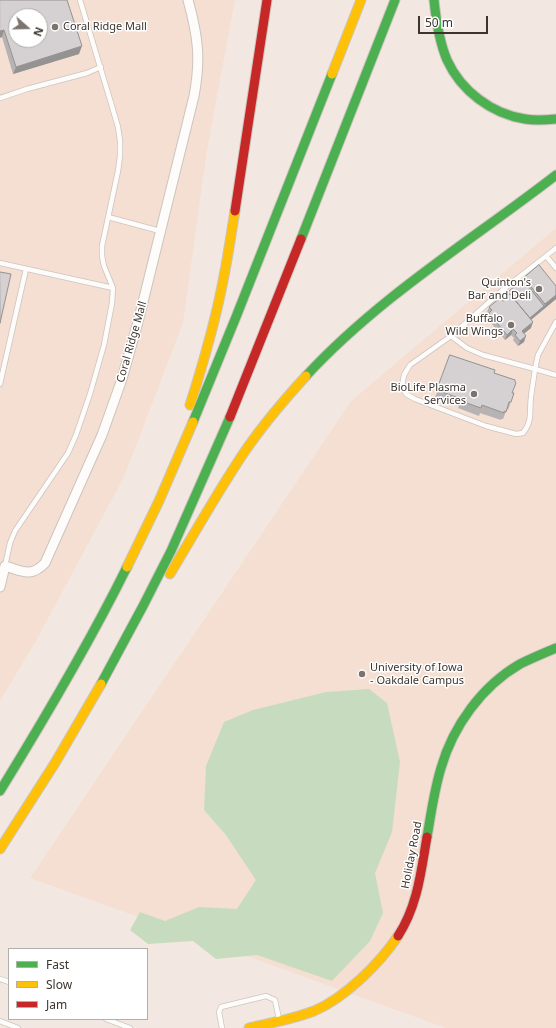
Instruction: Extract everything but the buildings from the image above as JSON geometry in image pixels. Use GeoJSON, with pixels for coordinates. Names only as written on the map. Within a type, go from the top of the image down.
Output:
{"type":"FeatureCollection","features":[{"type":"Feature","properties":{"kind":"main road"},"geometry":{"type":"LineString","coordinates":[[123,575],[186,414],[201,370],[212,329],[223,281],[240,182],[267,0]]}},
{"type":"Feature","properties":{"kind":"main road"},"geometry":{"type":"LineString","coordinates":[[0,791],[50,710],[86,645],[159,502],[236,317],[361,0]]}},
{"type":"Feature","properties":{"kind":"main road"},"geometry":{"type":"LineString","coordinates":[[0,849],[55,763],[93,698],[164,564],[214,454],[261,340],[395,0]]}},
{"type":"Feature","properties":{"kind":"main road"},"geometry":{"type":"LineString","coordinates":[[434,0],[438,34],[445,54],[452,69],[477,99],[500,112],[513,116],[539,120],[556,119]]}},
{"type":"Feature","properties":{"kind":"main road"},"geometry":{"type":"LineString","coordinates":[[93,698],[138,628],[228,477],[261,430],[289,395],[317,364],[378,308],[556,175]]}},
{"type":"Feature","properties":{"kind":"main road","name":"Holiday Road"},"geometry":{"type":"LineString","coordinates":[[249,1028],[297,1017],[316,1010],[347,990],[386,954],[403,929],[418,892],[438,780],[444,759],[457,728],[477,699],[503,675],[532,657],[556,648]]}},
{"type":"Feature","properties":{"kind":"street","name":"Coral Ridge Mall"},"geometry":{"type":"LineString","coordinates":[[5,566],[28,573],[40,568],[45,563],[90,463],[112,407],[130,351],[194,96],[197,79],[197,39],[188,0]]}},
{"type":"Feature","properties":{"kind":"street"},"geometry":{"type":"LineString","coordinates":[[0,587],[5,566]]}},
{"type":"Feature","properties":{"kind":"lane"},"geometry":{"type":"LineString","coordinates":[[5,566],[10,543],[15,531],[68,453],[76,435],[104,345],[112,303],[113,288],[104,266],[102,246],[118,171],[120,141],[118,127],[101,67],[80,0]]}},
{"type":"Feature","properties":{"kind":"lane"},"geometry":{"type":"LineString","coordinates":[[0,98],[87,73],[101,67]]}},
{"type":"Feature","properties":{"kind":"lane"},"geometry":{"type":"LineString","coordinates":[[108,218],[160,231]]}},
{"type":"Feature","properties":{"kind":"lane"},"geometry":{"type":"LineString","coordinates":[[556,248],[505,288],[451,336],[410,365],[404,375],[402,386],[406,394],[415,399],[486,426],[516,434],[523,433],[530,419],[530,398],[538,355],[556,322]]}},
{"type":"Feature","properties":{"kind":"lane"},"geometry":{"type":"LineString","coordinates":[[546,256],[556,268]]}},
{"type":"Feature","properties":{"kind":"lane"},"geometry":{"type":"LineString","coordinates":[[0,264],[113,288]]}},
{"type":"Feature","properties":{"kind":"lane"},"geometry":{"type":"LineString","coordinates":[[0,384],[26,269]]}},
{"type":"Feature","properties":{"kind":"lane"},"geometry":{"type":"LineString","coordinates":[[451,336],[467,348],[483,355],[556,375]]}},
{"type":"Feature","properties":{"kind":"lane"},"geometry":{"type":"LineString","coordinates":[[222,1028],[219,1012],[221,1007],[266,996],[275,1000],[279,1021]]}},
{"type":"Feature","properties":{"kind":"lane"},"geometry":{"type":"LineString","coordinates":[[109,1020],[130,1028]]}},
{"type":"Feature","properties":{"kind":"lane"},"geometry":{"type":"LineString","coordinates":[[0,1021],[18,1028]]}},
{"type":"Feature","properties":{"kind":"shaded area"},"geometry":{"type":"Polygon","coordinates":[[[0,0],[235,0],[207,150],[183,323],[124,477],[37,639],[0,701],[0,0]]]}},
{"type":"Feature","properties":{"kind":"shaded area","name":"University of Iowa - Oakdale Campus"},"geometry":{"type":"Polygon","coordinates":[[[556,228],[556,1028],[446,1028],[30,878],[351,401],[556,228]]]}},
{"type":"Feature","properties":{"kind":"green space"},"geometry":{"type":"Polygon","coordinates":[[[369,689],[387,703],[400,762],[392,832],[375,873],[383,913],[370,941],[332,981],[257,955],[216,959],[193,941],[148,944],[130,930],[140,912],[165,921],[199,907],[237,909],[256,880],[226,835],[204,810],[206,766],[224,722],[253,710],[326,692],[369,689]]]}},
{"type":"Feature","properties":{"kind":"traffic: fast"},"geometry":{"type":"LineString","coordinates":[[301,239],[395,0]]}},
{"type":"Feature","properties":{"kind":"traffic: fast"},"geometry":{"type":"LineString","coordinates":[[434,0],[438,30],[447,60],[460,82],[469,91],[490,106],[513,116],[533,120],[556,119]]}},
{"type":"Feature","properties":{"kind":"traffic: fast"},"geometry":{"type":"LineString","coordinates":[[193,422],[332,74]]}},
{"type":"Feature","properties":{"kind":"traffic: fast"},"geometry":{"type":"LineString","coordinates":[[306,376],[334,347],[395,295],[556,175]]}},
{"type":"Feature","properties":{"kind":"traffic: fast"},"geometry":{"type":"LineString","coordinates":[[101,684],[171,551],[230,417]]}},
{"type":"Feature","properties":{"kind":"traffic: fast"},"geometry":{"type":"LineString","coordinates":[[0,791],[66,680],[127,567]]}},
{"type":"Feature","properties":{"kind":"traffic: fast"},"geometry":{"type":"LineString","coordinates":[[427,837],[436,785],[441,768],[446,752],[461,722],[481,696],[506,673],[520,664],[556,648]]}},
{"type":"Feature","properties":{"kind":"traffic: slow"},"geometry":{"type":"LineString","coordinates":[[332,74],[361,0]]}},
{"type":"Feature","properties":{"kind":"traffic: slow"},"geometry":{"type":"LineString","coordinates":[[190,405],[216,312],[225,272],[235,211]]}},
{"type":"Feature","properties":{"kind":"traffic: slow"},"geometry":{"type":"LineString","coordinates":[[170,574],[243,454],[273,414],[306,376]]}},
{"type":"Feature","properties":{"kind":"traffic: slow"},"geometry":{"type":"LineString","coordinates":[[127,567],[159,501],[193,422]]}},
{"type":"Feature","properties":{"kind":"traffic: slow"},"geometry":{"type":"LineString","coordinates":[[0,849],[55,763],[101,684]]}},
{"type":"Feature","properties":{"kind":"traffic: slow"},"geometry":{"type":"LineString","coordinates":[[249,1028],[282,1021],[314,1011],[338,998],[372,968],[398,936]]}},
{"type":"Feature","properties":{"kind":"traffic: jam"},"geometry":{"type":"LineString","coordinates":[[235,211],[267,0]]}},
{"type":"Feature","properties":{"kind":"traffic: jam"},"geometry":{"type":"LineString","coordinates":[[230,417],[301,239]]}},
{"type":"Feature","properties":{"kind":"traffic: jam"},"geometry":{"type":"LineString","coordinates":[[398,936],[405,924],[418,888],[427,837]]}},
{"type":"Feature","properties":{"kind":"place","name":"Coral Ridge Mall"},"geometry":{"type":"Point","coordinates":[55,27]}},
{"type":"Feature","properties":{"kind":"place","name":"Quinton's Bar and Deli"},"geometry":{"type":"Point","coordinates":[539,289]}},
{"type":"Feature","properties":{"kind":"place","name":"Buffalo Wild Wings"},"geometry":{"type":"Point","coordinates":[511,325]}},
{"type":"Feature","properties":{"kind":"place","name":"BioLife Plasma Services"},"geometry":{"type":"Point","coordinates":[474,394]}},
{"type":"Feature","properties":{"kind":"place","name":"University of Iowa - Oakdale Campus"},"geometry":{"type":"Point","coordinates":[362,674]}}]}
